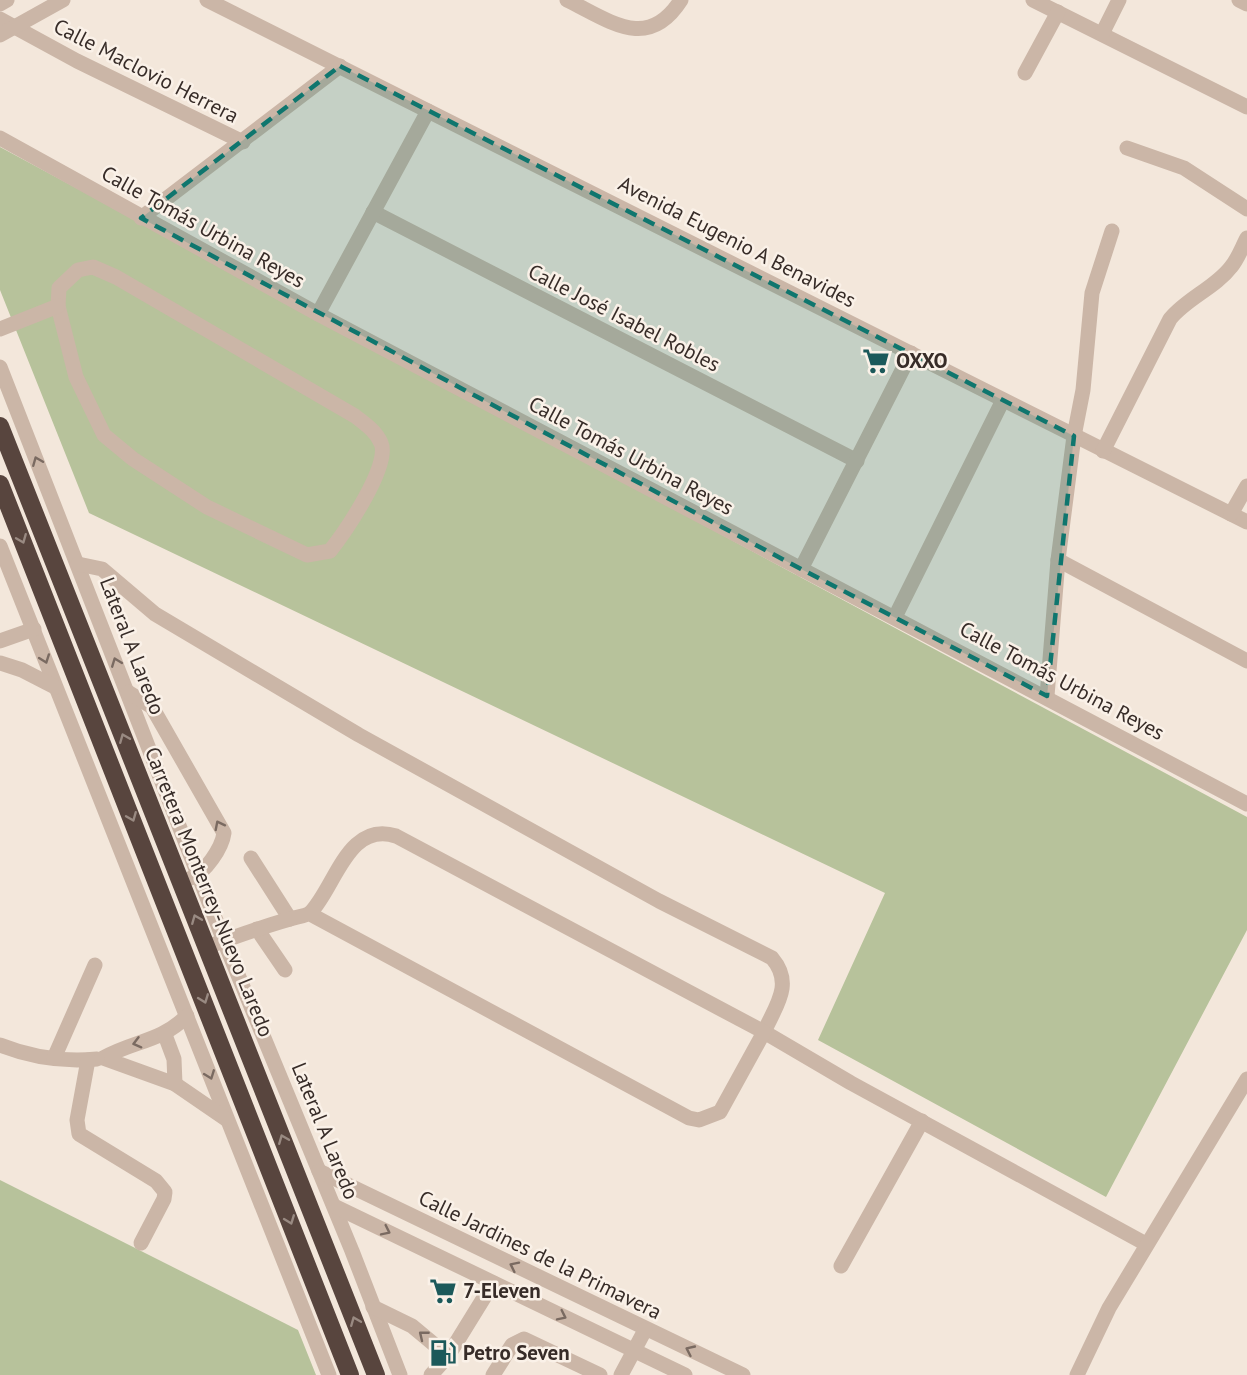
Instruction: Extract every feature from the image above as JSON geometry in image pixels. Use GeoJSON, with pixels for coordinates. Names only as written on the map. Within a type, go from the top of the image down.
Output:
{"type":"FeatureCollection","features":[{"type":"Feature","properties":{"kind":"highway","name":"Carretera Monterrey-Nuevo Laredo"},"geometry":{"type":"LineString","coordinates":[[0,426],[181,883],[215,944],[376,1375]]}},
{"type":"Feature","properties":{"kind":"highway"},"geometry":{"type":"LineString","coordinates":[[0,484],[350,1375]]}},
{"type":"Feature","properties":{"kind":"street"},"geometry":{"type":"LineString","coordinates":[[0,4],[7,0]]}},
{"type":"Feature","properties":{"kind":"street"},"geometry":{"type":"LineString","coordinates":[[0,35],[63,0]]}},
{"type":"Feature","properties":{"kind":"street","name":"Avenida Eugenio A Benavides"},"geometry":{"type":"LineString","coordinates":[[207,0],[1247,522]]}},
{"type":"Feature","properties":{"kind":"street"},"geometry":{"type":"LineString","coordinates":[[567,0],[623,27],[650,28],[670,18],[681,0]]}},
{"type":"Feature","properties":{"kind":"street"},"geometry":{"type":"LineString","coordinates":[[1034,0],[1247,107]]}},
{"type":"Feature","properties":{"kind":"street"},"geometry":{"type":"LineString","coordinates":[[1102,34],[1119,0]]}},
{"type":"Feature","properties":{"kind":"street"},"geometry":{"type":"LineString","coordinates":[[1239,0],[1247,4]]}},
{"type":"Feature","properties":{"kind":"street"},"geometry":{"type":"LineString","coordinates":[[1025,74],[1058,12]]}},
{"type":"Feature","properties":{"kind":"street","name":"Calle Maclovio Herrera"},"geometry":{"type":"LineString","coordinates":[[0,19],[77,61],[243,142]]}},
{"type":"Feature","properties":{"kind":"street"},"geometry":{"type":"LineString","coordinates":[[141,218],[340,66]]}},
{"type":"Feature","properties":{"kind":"street"},"geometry":{"type":"LineString","coordinates":[[318,314],[428,111]]}},
{"type":"Feature","properties":{"kind":"street","name":"Calle Tomás Urbina Reyes"},"geometry":{"type":"LineString","coordinates":[[0,138],[318,314],[1047,696],[1247,804]]}},
{"type":"Feature","properties":{"kind":"street"},"geometry":{"type":"LineString","coordinates":[[1127,148],[1184,168],[1247,209]]}},
{"type":"Feature","properties":{"kind":"street","name":"Calle José Isabel Robles"},"geometry":{"type":"LineString","coordinates":[[373,212],[857,461]]}},
{"type":"Feature","properties":{"kind":"street"},"geometry":{"type":"LineString","coordinates":[[1047,696],[1058,560],[1074,436],[1083,390],[1092,293],[1112,231]]}},
{"type":"Feature","properties":{"kind":"street"},"geometry":{"type":"LineString","coordinates":[[1103,451],[1170,319],[1181,305],[1222,277],[1233,266],[1247,238]]}},
{"type":"Feature","properties":{"kind":"street"},"geometry":{"type":"LineString","coordinates":[[93,267],[104,271],[355,416],[372,429],[382,444],[382,464],[330,551],[307,555],[207,507],[133,459],[104,435],[76,376],[58,306],[59,288],[67,279],[93,267]]}},
{"type":"Feature","properties":{"kind":"street"},"geometry":{"type":"LineString","coordinates":[[0,329],[58,306]]}},
{"type":"Feature","properties":{"kind":"street"},"geometry":{"type":"LineString","coordinates":[[801,569],[911,353]]}},
{"type":"Feature","properties":{"kind":"street","name":"Lateral A Laredo"},"geometry":{"type":"LineString","coordinates":[[0,367],[199,875],[215,944],[319,1171],[400,1375]]}},
{"type":"Feature","properties":{"kind":"street"},"geometry":{"type":"LineString","coordinates":[[895,617],[1003,400]]}},
{"type":"Feature","properties":{"kind":"street"},"geometry":{"type":"LineString","coordinates":[[1231,514],[1247,486]]}},
{"type":"Feature","properties":{"kind":"street"},"geometry":{"type":"LineString","coordinates":[[0,546],[329,1375]]}},
{"type":"Feature","properties":{"kind":"street"},"geometry":{"type":"LineString","coordinates":[[1058,560],[1247,661]]}},
{"type":"Feature","properties":{"kind":"street"},"geometry":{"type":"LineString","coordinates":[[78,564],[102,569],[155,614],[359,735],[659,901],[772,958],[781,969],[785,984],[764,1032],[720,1112],[699,1120],[689,1118],[310,914],[215,944]]}},
{"type":"Feature","properties":{"kind":"street"},"geometry":{"type":"LineString","coordinates":[[0,641],[34,629]]}},
{"type":"Feature","properties":{"kind":"street"},"geometry":{"type":"LineString","coordinates":[[0,663],[22,670],[55,687]]}},
{"type":"Feature","properties":{"kind":"street"},"geometry":{"type":"LineString","coordinates":[[128,692],[152,707],[224,833],[216,851],[199,875],[181,883]]}},
{"type":"Feature","properties":{"kind":"street"},"geometry":{"type":"LineString","coordinates":[[310,914],[347,856],[361,841],[372,834],[383,832],[396,836],[764,1032],[851,1083],[1146,1244]]}},
{"type":"Feature","properties":{"kind":"street"},"geometry":{"type":"LineString","coordinates":[[251,858],[290,919]]}},
{"type":"Feature","properties":{"kind":"street"},"geometry":{"type":"LineString","coordinates":[[257,929],[285,970]]}},
{"type":"Feature","properties":{"kind":"street"},"geometry":{"type":"LineString","coordinates":[[54,1058],[95,965]]}},
{"type":"Feature","properties":{"kind":"street"},"geometry":{"type":"LineString","coordinates":[[141,1243],[164,1199],[165,1192],[156,1181],[79,1134],[77,1120],[96,1059],[129,1045],[165,1035],[187,1016]]}},
{"type":"Feature","properties":{"kind":"street"},"geometry":{"type":"LineString","coordinates":[[165,1035],[174,1059],[175,1084]]}},
{"type":"Feature","properties":{"kind":"street"},"geometry":{"type":"LineString","coordinates":[[0,1045],[25,1053],[54,1058],[96,1059],[175,1084],[227,1119]]}},
{"type":"Feature","properties":{"kind":"street"},"geometry":{"type":"LineString","coordinates":[[1077,1375],[1109,1308],[1247,1079]]}},
{"type":"Feature","properties":{"kind":"street"},"geometry":{"type":"LineString","coordinates":[[841,1266],[922,1121]]}},
{"type":"Feature","properties":{"kind":"street","name":"Calle Jardines de la Primavera"},"geometry":{"type":"LineString","coordinates":[[319,1171],[645,1330],[743,1375]]}},
{"type":"Feature","properties":{"kind":"street"},"geometry":{"type":"LineString","coordinates":[[334,1206],[685,1375]]}},
{"type":"Feature","properties":{"kind":"street"},"geometry":{"type":"LineString","coordinates":[[431,1375],[448,1356],[493,1283]]}},
{"type":"Feature","properties":{"kind":"street"},"geometry":{"type":"LineString","coordinates":[[373,1306],[412,1326],[448,1356]]}},
{"type":"Feature","properties":{"kind":"street"},"geometry":{"type":"LineString","coordinates":[[621,1375],[645,1330]]}},
{"type":"Feature","properties":{"kind":"street"},"geometry":{"type":"LineString","coordinates":[[494,1375],[512,1344],[524,1339],[600,1375]]}},
{"type":"Feature","properties":{"kind":"highlighted area"},"geometry":{"type":"Polygon","coordinates":[[[340,66],[1074,436],[1047,696],[801,569],[141,218],[340,66]]]}},
{"type":"Feature","properties":{"kind":"green space"},"geometry":{"type":"Polygon","coordinates":[[[0,147],[1247,817],[1247,930],[1106,1197],[818,1040],[885,893],[89,513],[0,290],[0,147]]]}},
{"type":"Feature","properties":{"kind":"green space"},"geometry":{"type":"Polygon","coordinates":[[[0,1180],[298,1330],[316,1375],[0,1375],[0,1180]]]}},
{"type":"Feature","properties":{"kind":"place","name":"OXXO"},"geometry":{"type":"Point","coordinates":[876,361]}},
{"type":"Feature","properties":{"kind":"place","name":"7-Eleven"},"geometry":{"type":"Point","coordinates":[443,1291]}},
{"type":"Feature","properties":{"kind":"place","name":"Petro Seven"},"geometry":{"type":"Point","coordinates":[443,1353]}}]}
